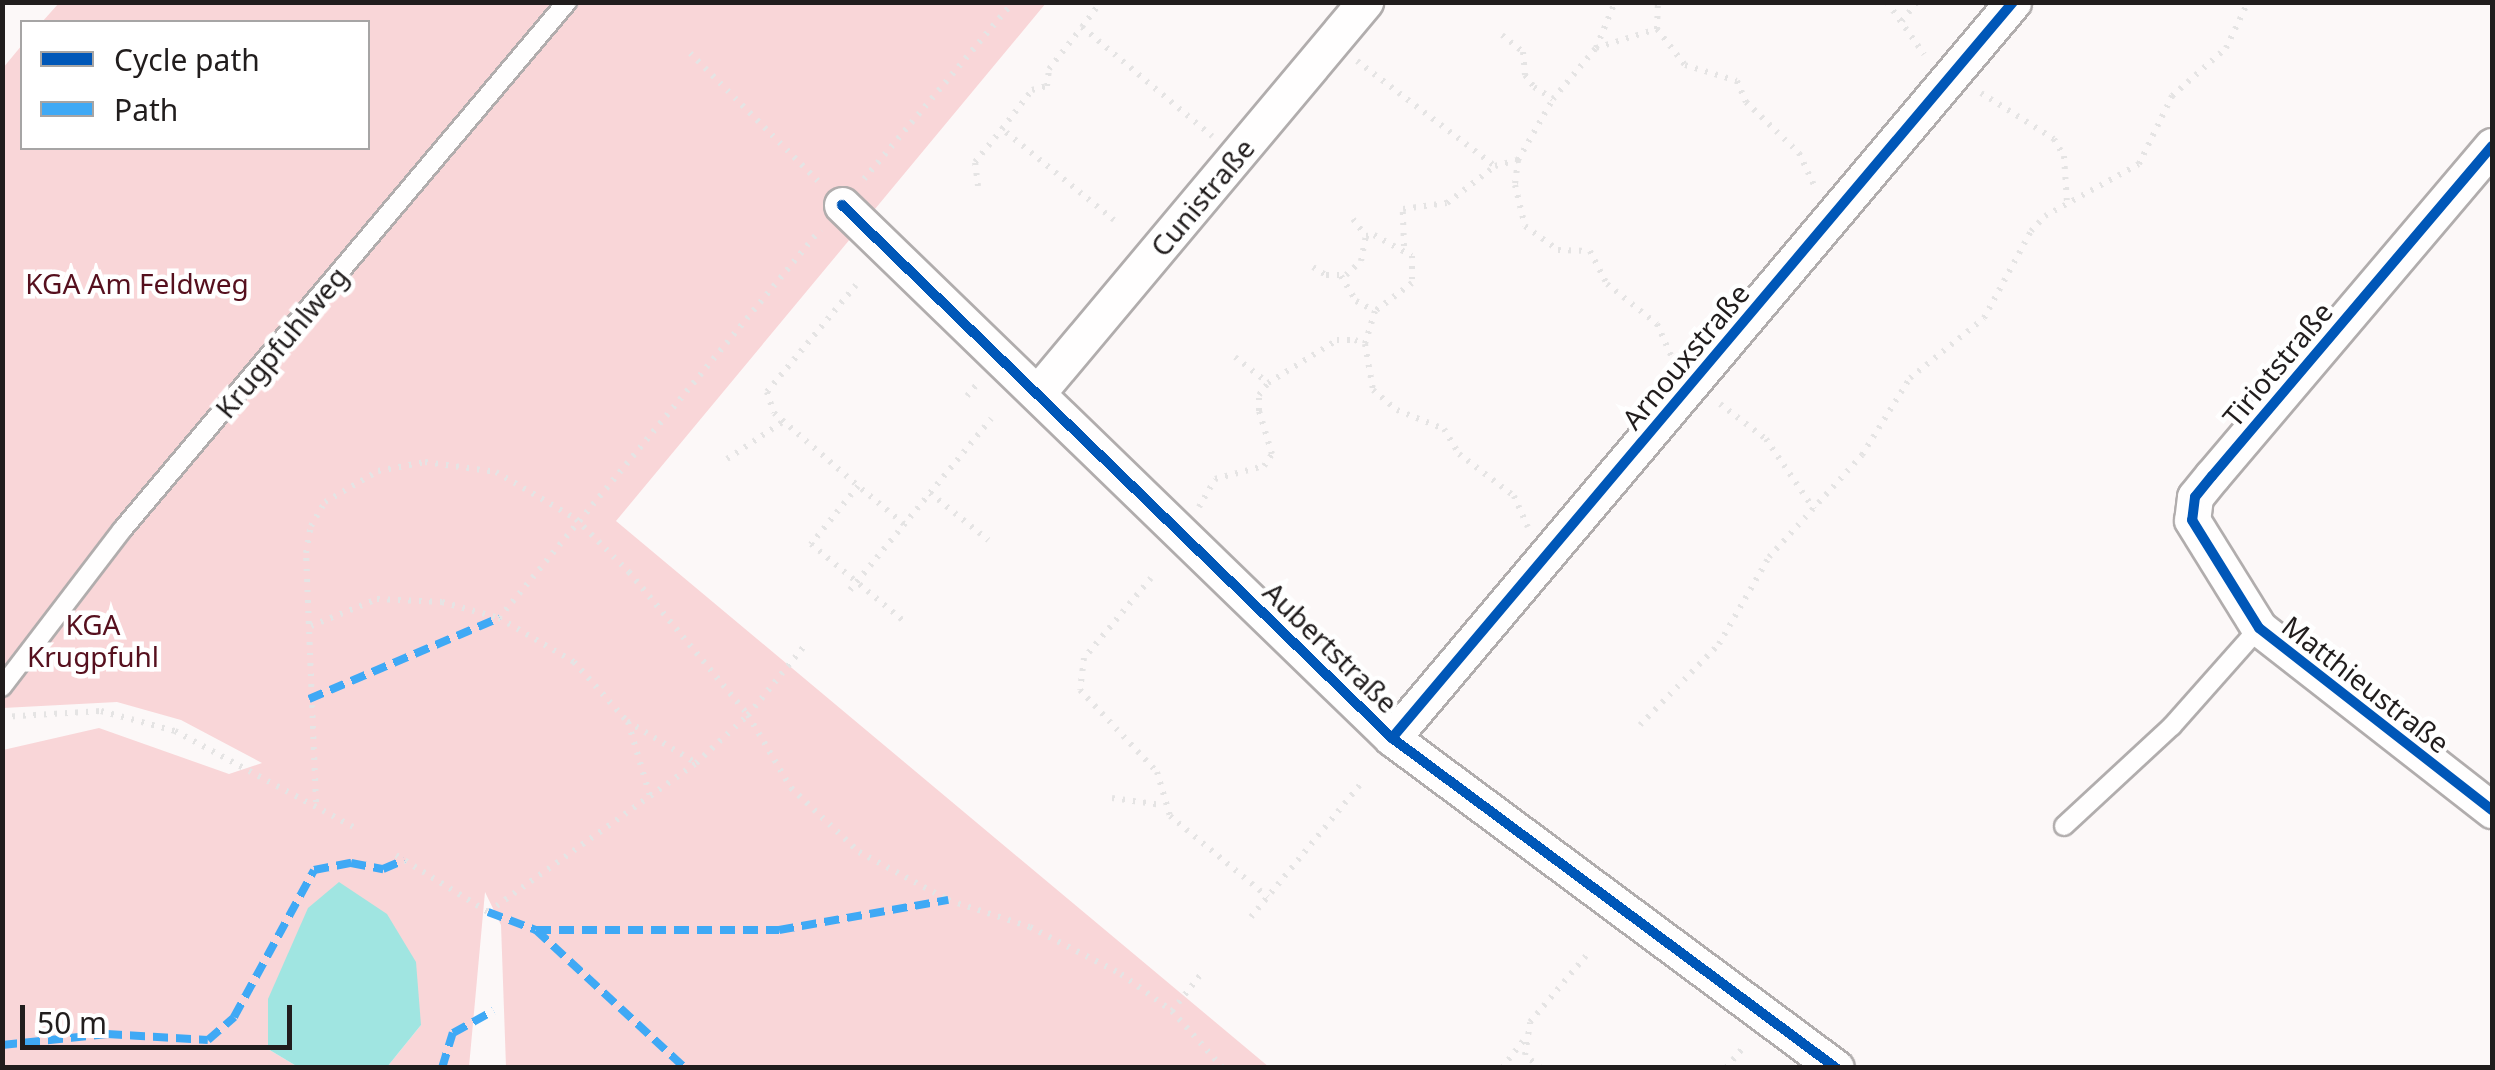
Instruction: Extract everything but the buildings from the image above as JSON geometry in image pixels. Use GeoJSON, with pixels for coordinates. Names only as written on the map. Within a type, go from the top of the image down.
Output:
{"type":"FeatureCollection","features":[{"type":"Feature","properties":{"kind":"street","name":"Cunistraße"},"geometry":{"type":"LineString","coordinates":[[1039,391],[1365,2]]}},
{"type":"Feature","properties":{"kind":"street","name":"Arnouxstraße"},"geometry":{"type":"LineString","coordinates":[[1392,738],[2013,2]]}},
{"type":"Feature","properties":{"kind":"street","name":"Tiriotstraße"},"geometry":{"type":"LineString","coordinates":[[2260,628],[2204,548],[2192,520],[2195,497],[2492,146]]}},
{"type":"Feature","properties":{"kind":"street","name":"Aubertstraße"},"geometry":{"type":"LineString","coordinates":[[842,204],[1008,371],[1039,391],[1392,738],[1836,1068]]}},
{"type":"Feature","properties":{"kind":"street","name":"Matthieustraße"},"geometry":{"type":"LineString","coordinates":[[2260,628],[2492,810]]}},
{"type":"Feature","properties":{"kind":"lane","name":"Krugpfuhlweg"},"geometry":{"type":"LineString","coordinates":[[2,687],[122,530],[568,2]]}},
{"type":"Feature","properties":{"kind":"lane"},"geometry":{"type":"LineString","coordinates":[[2064,826],[2172,726],[2260,628]]}},
{"type":"Feature","properties":{"kind":"path"},"geometry":{"type":"LineString","coordinates":[[499,618],[576,519],[1013,2]]}},
{"type":"Feature","properties":{"kind":"path"},"geometry":{"type":"LineString","coordinates":[[1047,86],[1049,69],[1101,2]]}},
{"type":"Feature","properties":{"kind":"path"},"geometry":{"type":"LineString","coordinates":[[1615,2],[1596,48],[1553,100],[1518,160],[1515,185],[1525,226],[1558,250],[1590,251],[1607,284],[1657,324],[1692,383],[1766,438],[1814,510]]}},
{"type":"Feature","properties":{"kind":"path"},"geometry":{"type":"LineString","coordinates":[[1658,2],[1657,29],[1685,65],[1737,81],[1746,102],[1799,153],[1811,183],[1840,208]]}},
{"type":"Feature","properties":{"kind":"path"},"geometry":{"type":"LineString","coordinates":[[1887,2],[1947,81],[2014,109],[2054,140],[2064,156],[2068,203]]}},
{"type":"Feature","properties":{"kind":"path"},"geometry":{"type":"LineString","coordinates":[[1902,21],[1917,2]]}},
{"type":"Feature","properties":{"kind":"path"},"geometry":{"type":"LineString","coordinates":[[1640,725],[1720,644],[1769,557],[1814,510],[1827,487],[1862,455],[1910,378],[1984,318],[2031,231],[2068,203],[2139,164],[2172,96],[2226,48],[2248,2]]}},
{"type":"Feature","properties":{"kind":"path"},"geometry":{"type":"LineString","coordinates":[[1082,27],[1236,156]]}},
{"type":"Feature","properties":{"kind":"path"},"geometry":{"type":"LineString","coordinates":[[1596,48],[1657,29]]}},
{"type":"Feature","properties":{"kind":"path"},"geometry":{"type":"LineString","coordinates":[[1502,35],[1523,52],[1524,74],[1553,100]]}},
{"type":"Feature","properties":{"kind":"path"},"geometry":{"type":"LineString","coordinates":[[1332,41],[1449,138],[1495,166]]}},
{"type":"Feature","properties":{"kind":"path"},"geometry":{"type":"LineString","coordinates":[[690,53],[842,204]]}},
{"type":"Feature","properties":{"kind":"path"},"geometry":{"type":"LineString","coordinates":[[1047,86],[1054,92]]}},
{"type":"Feature","properties":{"kind":"path"},"geometry":{"type":"LineString","coordinates":[[978,186],[975,162],[1032,90],[1047,86]]}},
{"type":"Feature","properties":{"kind":"path"},"geometry":{"type":"LineString","coordinates":[[1002,129],[1114,220]]}},
{"type":"Feature","properties":{"kind":"path"},"geometry":{"type":"LineString","coordinates":[[1404,246],[1403,209],[1447,203],[1495,166],[1518,160]]}},
{"type":"Feature","properties":{"kind":"path"},"geometry":{"type":"LineString","coordinates":[[1352,219],[1366,236],[1404,246],[1412,256],[1412,284],[1376,311],[1364,344],[1373,390],[1397,410],[1444,429],[1459,454],[1514,496],[1547,554]]}},
{"type":"Feature","properties":{"kind":"path"},"geometry":{"type":"LineString","coordinates":[[1341,276],[1362,261],[1366,236]]}},
{"type":"Feature","properties":{"kind":"path"},"geometry":{"type":"LineString","coordinates":[[1313,267],[1341,276],[1356,300],[1376,311]]}},
{"type":"Feature","properties":{"kind":"path"},"geometry":{"type":"LineString","coordinates":[[856,285],[767,392],[784,421],[904,524]]}},
{"type":"Feature","properties":{"kind":"path"},"geometry":{"type":"LineString","coordinates":[[1186,536],[1215,479],[1264,466],[1272,454],[1259,411],[1259,395],[1268,382],[1308,363],[1337,340],[1364,344]]}},
{"type":"Feature","properties":{"kind":"path"},"geometry":{"type":"LineString","coordinates":[[1235,357],[1268,382]]}},
{"type":"Feature","properties":{"kind":"path"},"geometry":{"type":"LineString","coordinates":[[850,590],[990,419]]}},
{"type":"Feature","properties":{"kind":"path"},"geometry":{"type":"LineString","coordinates":[[727,459],[784,421]]}},
{"type":"Feature","properties":{"kind":"path"},"geometry":{"type":"LineString","coordinates":[[316,802],[306,553],[311,526],[326,502],[378,472],[425,462],[496,472],[576,519],[629,572],[748,715],[792,788],[859,852],[948,900],[1030,926],[1121,974],[1172,1011],[1223,1068]]}},
{"type":"Feature","properties":{"kind":"path"},"geometry":{"type":"LineString","coordinates":[[858,486],[811,544],[906,623]]}},
{"type":"Feature","properties":{"kind":"path"},"geometry":{"type":"LineString","coordinates":[[930,493],[988,540]]}},
{"type":"Feature","properties":{"kind":"path"},"geometry":{"type":"LineString","coordinates":[[1151,578],[1084,658],[1077,676],[1091,703],[1157,772],[1162,805]]}},
{"type":"Feature","properties":{"kind":"path"},"geometry":{"type":"LineString","coordinates":[[311,626],[377,599],[442,602],[499,618],[574,662],[628,721],[696,763]]}},
{"type":"Feature","properties":{"kind":"path"},"geometry":{"type":"LineString","coordinates":[[396,855],[488,912],[651,799],[696,763],[748,715],[806,644]]}},
{"type":"Feature","properties":{"kind":"path"},"geometry":{"type":"LineString","coordinates":[[2,717],[101,711],[157,726],[316,802],[354,828]]}},
{"type":"Feature","properties":{"kind":"path"},"geometry":{"type":"LineString","coordinates":[[628,721],[651,799]]}},
{"type":"Feature","properties":{"kind":"path"},"geometry":{"type":"LineString","coordinates":[[1251,917],[1362,780]]}},
{"type":"Feature","properties":{"kind":"path"},"geometry":{"type":"LineString","coordinates":[[1112,798],[1162,805],[1268,897]]}},
{"type":"Feature","properties":{"kind":"path"},"geometry":{"type":"LineString","coordinates":[[1502,1068],[1524,1040],[1530,1022],[1590,951]]}},
{"type":"Feature","properties":{"kind":"path"},"geometry":{"type":"LineString","coordinates":[[1172,1011],[1201,974]]}},
{"type":"Feature","properties":{"kind":"path"},"geometry":{"type":"LineString","coordinates":[[1524,1040],[1526,1055],[1541,1068]]}},
{"type":"Feature","properties":{"kind":"green space"},"geometry":{"type":"Polygon","coordinates":[[[59,3],[1046,3],[616,521],[1269,1067],[506,1067],[501,925],[485,892],[469,1067],[387,1067],[421,1025],[268,1049],[298,1067],[3,1067],[3,750],[99,728],[229,774],[262,763],[181,720],[117,702],[3,708],[3,68],[20,47],[20,150],[370,150],[370,20],[44,20],[59,3]]]}},
{"type":"Feature","properties":{"kind":"water"},"geometry":{"type":"Polygon","coordinates":[[[339,882],[387,914],[416,962],[421,1025],[387,1067],[298,1067],[268,1049],[268,999],[308,908],[339,882]]]}},
{"type":"Feature","properties":{"kind":"marked path"},"geometry":{"type":"LineString","coordinates":[[309,699],[499,618]]}},
{"type":"Feature","properties":{"kind":"marked path"},"geometry":{"type":"LineString","coordinates":[[2,1045],[107,1034],[208,1040],[234,1017],[314,870],[351,863],[383,869],[404,860]]}},
{"type":"Feature","properties":{"kind":"marked path"},"geometry":{"type":"LineString","coordinates":[[536,930],[779,930],[948,900]]}},
{"type":"Feature","properties":{"kind":"marked path"},"geometry":{"type":"LineString","coordinates":[[488,912],[536,930],[685,1068]]}},
{"type":"Feature","properties":{"kind":"marked path"},"geometry":{"type":"LineString","coordinates":[[442,1068],[453,1033],[493,1011]]}},
{"type":"Feature","properties":{"kind":"cycle path"},"geometry":{"type":"LineString","coordinates":[[1392,738],[2013,2]]}},
{"type":"Feature","properties":{"kind":"cycle path"},"geometry":{"type":"LineString","coordinates":[[2492,146],[2195,497],[2192,520],[2259,628],[2492,810]]}},
{"type":"Feature","properties":{"kind":"cycle path"},"geometry":{"type":"LineString","coordinates":[[842,205],[1392,738],[1836,1068]]}},
{"type":"Feature","properties":{"kind":"park label","name":"KGA Am Feldweg"},"geometry":{"type":"Point","coordinates":[137,283]}},
{"type":"Feature","properties":{"kind":"park label","name":"KGA Krugpfuhl"},"geometry":{"type":"Point","coordinates":[93,640]}}]}
